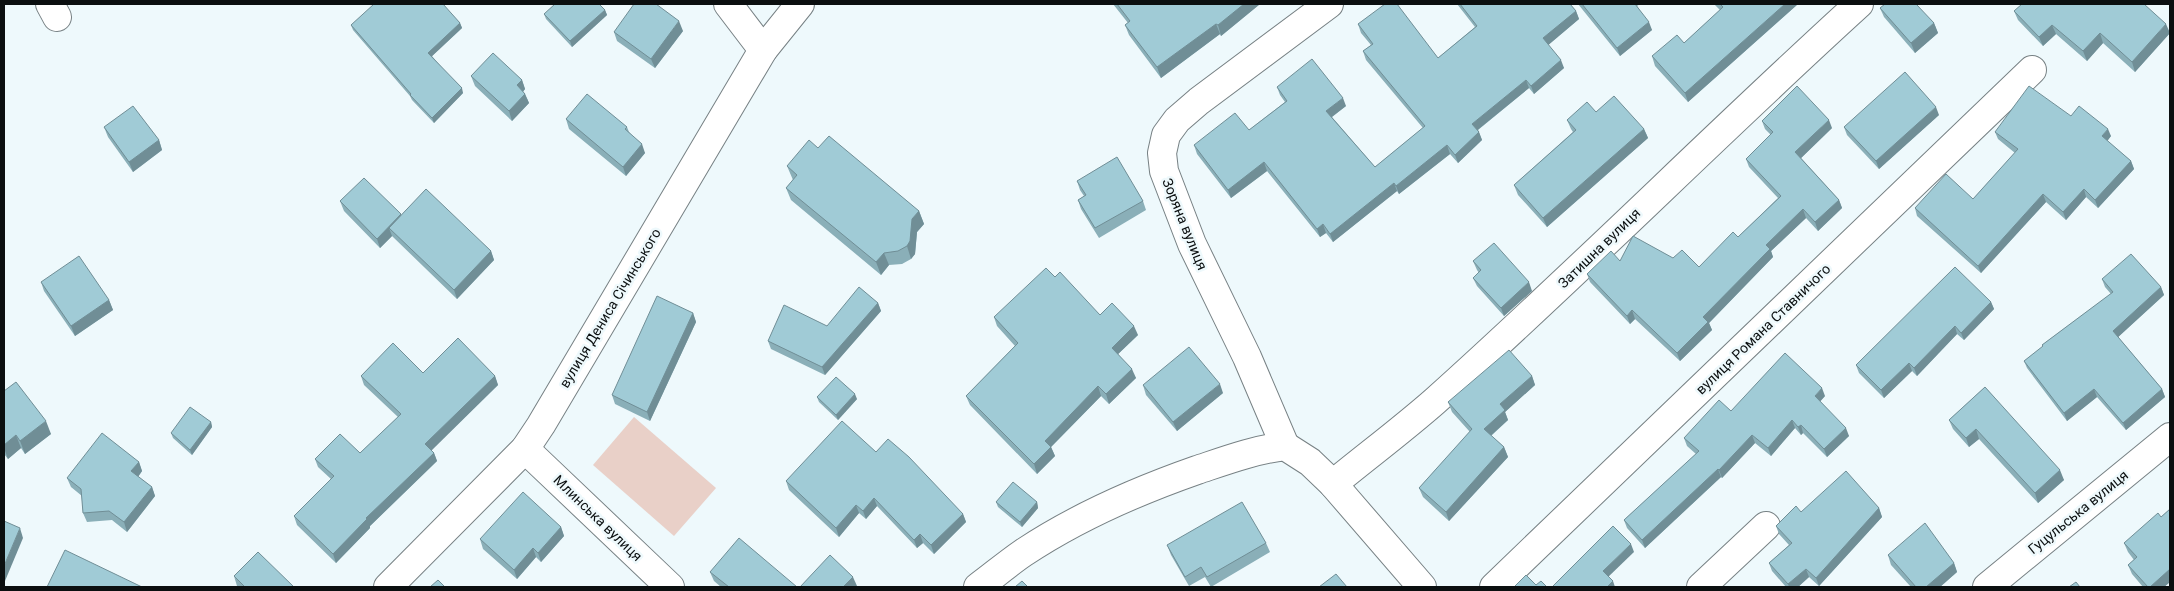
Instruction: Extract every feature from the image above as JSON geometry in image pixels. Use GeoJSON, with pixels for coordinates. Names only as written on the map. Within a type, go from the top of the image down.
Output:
{"type":"FeatureCollection","features":[{"type":"Feature","properties":{"kind":"street"},"geometry":{"type":"LineString","coordinates":[[728,4],[763,50]]}},
{"type":"Feature","properties":{"kind":"street","name":"вулиця Дениса Січинського"},"geometry":{"type":"LineString","coordinates":[[388,587],[525,449],[542,425],[763,50],[800,4]]}},
{"type":"Feature","properties":{"kind":"street","name":"Зоряна вулиця"},"geometry":{"type":"LineString","coordinates":[[1285,446],[1247,357],[1192,244],[1164,171],[1162,153],[1166,135],[1177,120],[1199,101],[1329,4]]}},
{"type":"Feature","properties":{"kind":"street","name":"Затишна вулиця"},"geometry":{"type":"LineString","coordinates":[[1332,484],[1440,396],[1530,314],[1751,103],[1859,4]]}},
{"type":"Feature","properties":{"kind":"street","name":"вулиця Романа Ставничого"},"geometry":{"type":"LineString","coordinates":[[1494,587],[2032,70]]}},
{"type":"Feature","properties":{"kind":"street","name":"Гуцульська вулиця"},"geometry":{"type":"LineString","coordinates":[[1987,587],[2170,437]]}},
{"type":"Feature","properties":{"kind":"street"},"geometry":{"type":"LineString","coordinates":[[978,587],[1023,553],[1081,519],[1115,502],[1158,484],[1256,450],[1285,446],[1310,462],[1332,484],[1422,587]]}},
{"type":"Feature","properties":{"kind":"street","name":"Млинська вулиця"},"geometry":{"type":"LineString","coordinates":[[525,449],[670,587]]}},
{"type":"Feature","properties":{"kind":"street"},"geometry":{"type":"LineString","coordinates":[[1701,587],[1766,526]]}},
{"type":"Feature","properties":{"kind":"shaded area"},"geometry":{"type":"Polygon","coordinates":[[[634,417],[716,488],[674,536],[593,465],[634,417]]]}},
{"type":"Feature","properties":{"kind":"building"},"geometry":{"type":"Polygon","coordinates":[[[374,4],[443,4],[460,23],[428,53],[462,88],[432,118],[351,25],[374,4]]]}},
{"type":"Feature","properties":{"kind":"building"},"geometry":{"type":"Polygon","coordinates":[[[555,4],[599,4],[605,10],[570,41],[544,14],[555,4]]]}},
{"type":"Feature","properties":{"kind":"building"},"geometry":{"type":"Polygon","coordinates":[[[634,4],[656,4],[679,21],[651,59],[614,32],[634,4]]]}},
{"type":"Feature","properties":{"kind":"building"},"geometry":{"type":"Polygon","coordinates":[[[1117,4],[1244,4],[1218,25],[1216,24],[1157,67],[1125,25],[1130,21],[1117,4]]]}},
{"type":"Feature","properties":{"kind":"building"},"geometry":{"type":"Polygon","coordinates":[[[1385,4],[1397,4],[1438,58],[1477,26],[1460,4],[1570,4],[1576,11],[1543,38],[1561,60],[1531,86],[1526,80],[1472,124],[1479,132],[1455,155],[1447,145],[1396,186],[1394,183],[1330,234],[1323,224],[1317,229],[1264,162],[1228,190],[1194,145],[1235,113],[1249,130],[1287,101],[1277,87],[1312,59],[1343,98],[1326,111],[1375,167],[1425,126],[1363,51],[1373,44],[1358,24],[1385,4]]]}},
{"type":"Feature","properties":{"kind":"building"},"geometry":{"type":"Polygon","coordinates":[[[1582,4],[1635,4],[1649,22],[1617,48],[1582,4]]]}},
{"type":"Feature","properties":{"kind":"building"},"geometry":{"type":"Polygon","coordinates":[[[1720,4],[1785,4],[1685,93],[1652,56],[1677,35],[1684,43],[1723,7],[1720,4]]]}},
{"type":"Feature","properties":{"kind":"building"},"geometry":{"type":"Polygon","coordinates":[[[1885,4],[1916,4],[1934,23],[1911,43],[1880,8],[1885,4]]]}},
{"type":"Feature","properties":{"kind":"building"},"geometry":{"type":"Polygon","coordinates":[[[2022,4],[2144,4],[2166,24],[2132,62],[2100,33],[2083,51],[2052,25],[2039,37],[2014,11],[2022,4]]]}},
{"type":"Feature","properties":{"kind":"building"},"geometry":{"type":"Polygon","coordinates":[[[493,53],[522,80],[517,85],[525,94],[509,111],[471,76],[493,53]]]}},
{"type":"Feature","properties":{"kind":"building"},"geometry":{"type":"Polygon","coordinates":[[[1905,72],[1936,107],[1876,161],[1844,127],[1905,72]]]}},
{"type":"Feature","properties":{"kind":"building"},"geometry":{"type":"Polygon","coordinates":[[[1797,86],[1829,120],[1795,152],[1839,200],[1815,222],[1803,209],[1766,245],[1770,249],[1703,317],[1708,322],[1677,353],[1632,310],[1627,316],[1587,274],[1611,251],[1620,261],[1633,236],[1673,258],[1682,250],[1699,267],[1733,232],[1738,237],[1781,196],[1746,159],[1773,132],[1762,121],[1797,86]]]}},
{"type":"Feature","properties":{"kind":"building"},"geometry":{"type":"Polygon","coordinates":[[[2029,86],[2071,116],[2079,106],[2108,129],[2102,136],[2131,161],[2095,200],[2084,189],[2063,212],[2043,194],[1978,266],[1915,208],[1946,174],[1973,199],[2018,149],[1995,132],[2029,86]]]}},
{"type":"Feature","properties":{"kind":"building"},"geometry":{"type":"Polygon","coordinates":[[[587,94],[627,127],[625,129],[642,144],[623,167],[566,119],[587,94]]]}},
{"type":"Feature","properties":{"kind":"building"},"geometry":{"type":"Polygon","coordinates":[[[1614,96],[1644,129],[1543,218],[1514,185],[1576,130],[1567,120],[1587,102],[1596,112],[1614,96]]]}},
{"type":"Feature","properties":{"kind":"building"},"geometry":{"type":"Polygon","coordinates":[[[133,106],[159,140],[129,162],[104,127],[133,106]]]}},
{"type":"Feature","properties":{"kind":"building"},"geometry":{"type":"Polygon","coordinates":[[[829,136],[919,211],[912,219],[910,241],[907,246],[898,251],[884,253],[876,262],[786,188],[797,175],[787,166],[809,140],[818,148],[829,136]]]}},
{"type":"Feature","properties":{"kind":"building"},"geometry":{"type":"Polygon","coordinates":[[[1117,157],[1143,201],[1095,228],[1078,200],[1086,195],[1077,181],[1117,157]]]}},
{"type":"Feature","properties":{"kind":"building"},"geometry":{"type":"Polygon","coordinates":[[[364,178],[401,214],[377,239],[340,201],[364,178]]]}},
{"type":"Feature","properties":{"kind":"building"},"geometry":{"type":"Polygon","coordinates":[[[426,189],[491,251],[454,290],[389,228],[426,189]]]}},
{"type":"Feature","properties":{"kind":"building"},"geometry":{"type":"Polygon","coordinates":[[[1494,243],[1529,282],[1501,308],[1473,278],[1481,270],[1473,261],[1494,243]]]}},
{"type":"Feature","properties":{"kind":"building"},"geometry":{"type":"Polygon","coordinates":[[[2131,254],[2161,287],[2113,331],[2162,389],[2123,423],[2094,389],[2064,413],[2024,361],[2042,345],[2113,292],[2102,279],[2131,254]]]}},
{"type":"Feature","properties":{"kind":"building"},"geometry":{"type":"Polygon","coordinates":[[[79,256],[109,300],[71,326],[41,282],[79,256]]]}},
{"type":"Feature","properties":{"kind":"building"},"geometry":{"type":"Polygon","coordinates":[[[1955,267],[1991,302],[1961,333],[1955,326],[1914,368],[1909,363],[1881,390],[1856,365],[1955,267]]]}},
{"type":"Feature","properties":{"kind":"building"},"geometry":{"type":"Polygon","coordinates":[[[1046,268],[1055,277],[1060,272],[1100,315],[1112,303],[1134,326],[1112,348],[1132,369],[1106,394],[1098,386],[1045,441],[1051,447],[1034,464],[966,396],[1018,343],[994,317],[1046,268]]]}},
{"type":"Feature","properties":{"kind":"building"},"geometry":{"type":"Polygon","coordinates":[[[859,287],[878,303],[822,367],[768,341],[784,305],[827,326],[859,287]]]}},
{"type":"Feature","properties":{"kind":"building"},"geometry":{"type":"Polygon","coordinates":[[[657,296],[693,313],[647,412],[612,395],[657,296]]]}},
{"type":"Feature","properties":{"kind":"building"},"geometry":{"type":"Polygon","coordinates":[[[458,338],[495,376],[425,444],[434,453],[366,518],[333,554],[294,516],[334,476],[315,459],[340,434],[360,453],[401,414],[361,376],[393,343],[423,373],[458,338]]]}},
{"type":"Feature","properties":{"kind":"building"},"geometry":{"type":"Polygon","coordinates":[[[1189,347],[1220,384],[1173,422],[1143,385],[1189,347]]]}},
{"type":"Feature","properties":{"kind":"building"},"geometry":{"type":"Polygon","coordinates":[[[1509,350],[1532,376],[1500,404],[1505,410],[1484,429],[1504,447],[1446,512],[1419,488],[1472,429],[1448,402],[1509,350]]]}},
{"type":"Feature","properties":{"kind":"building"},"geometry":{"type":"Polygon","coordinates":[[[1785,353],[1822,388],[1815,396],[1846,428],[1824,449],[1801,425],[1798,427],[1792,420],[1768,448],[1752,435],[1719,470],[1642,540],[1624,520],[1699,451],[1684,438],[1719,400],[1731,411],[1785,353]]]}},
{"type":"Feature","properties":{"kind":"building"},"geometry":{"type":"Polygon","coordinates":[[[836,377],[855,394],[836,415],[817,397],[836,377]]]}},
{"type":"Feature","properties":{"kind":"building"},"geometry":{"type":"Polygon","coordinates":[[[16,382],[46,421],[20,441],[16,435],[4,445],[4,391],[16,382]]]}},
{"type":"Feature","properties":{"kind":"building"},"geometry":{"type":"Polygon","coordinates":[[[1985,387],[2060,470],[2035,493],[1976,429],[1966,438],[1949,420],[1985,387]]]}},
{"type":"Feature","properties":{"kind":"building"},"geometry":{"type":"Polygon","coordinates":[[[190,407],[211,422],[190,450],[171,433],[190,407]]]}},
{"type":"Feature","properties":{"kind":"building"},"geometry":{"type":"Polygon","coordinates":[[[842,421],[876,452],[888,439],[909,457],[963,514],[931,545],[920,534],[914,540],[874,498],[863,511],[856,505],[836,528],[786,481],[842,421]]]}},
{"type":"Feature","properties":{"kind":"building"},"geometry":{"type":"Polygon","coordinates":[[[102,433],[139,462],[131,471],[152,487],[124,522],[109,511],[83,513],[81,489],[67,478],[102,433]]]}},
{"type":"Feature","properties":{"kind":"building"},"geometry":{"type":"Polygon","coordinates":[[[1846,471],[1879,508],[1816,578],[1806,569],[1788,584],[1769,563],[1792,543],[1776,526],[1796,506],[1801,512],[1846,471]]]}},
{"type":"Feature","properties":{"kind":"building"},"geometry":{"type":"Polygon","coordinates":[[[1013,482],[1037,502],[1020,522],[996,502],[1013,482]]]}},
{"type":"Feature","properties":{"kind":"building"},"geometry":{"type":"Polygon","coordinates":[[[523,492],[561,527],[538,553],[533,548],[514,570],[480,539],[523,492]]]}},
{"type":"Feature","properties":{"kind":"building"},"geometry":{"type":"Polygon","coordinates":[[[1242,502],[1266,543],[1207,577],[1201,567],[1185,577],[1167,545],[1242,502]]]}},
{"type":"Feature","properties":{"kind":"building"},"geometry":{"type":"Polygon","coordinates":[[[2170,509],[2170,569],[2148,587],[2128,565],[2137,557],[2124,543],[2158,513],[2161,517],[2170,509]]]}},
{"type":"Feature","properties":{"kind":"building"},"geometry":{"type":"Polygon","coordinates":[[[4,521],[20,528],[4,566],[4,521]]]}},
{"type":"Feature","properties":{"kind":"building"},"geometry":{"type":"Polygon","coordinates":[[[1925,523],[1954,563],[1926,587],[1916,587],[1888,555],[1925,523]]]}},
{"type":"Feature","properties":{"kind":"building"},"geometry":{"type":"Polygon","coordinates":[[[1613,526],[1631,544],[1603,571],[1613,581],[1607,587],[1552,587],[1613,526]]]}},
{"type":"Feature","properties":{"kind":"building"},"geometry":{"type":"Polygon","coordinates":[[[739,538],[797,587],[729,587],[710,572],[739,538]]]}},
{"type":"Feature","properties":{"kind":"building"},"geometry":{"type":"Polygon","coordinates":[[[65,550],[142,587],[47,587],[65,550]]]}},
{"type":"Feature","properties":{"kind":"building"},"geometry":{"type":"Polygon","coordinates":[[[258,552],[294,587],[245,587],[234,576],[258,552]]]}},
{"type":"Feature","properties":{"kind":"building"},"geometry":{"type":"Polygon","coordinates":[[[830,555],[853,577],[844,586],[846,587],[800,587],[830,555]]]}},
{"type":"Feature","properties":{"kind":"building"},"geometry":{"type":"Polygon","coordinates":[[[1336,574],[1347,587],[1319,587],[1336,574]]]}},
{"type":"Feature","properties":{"kind":"building"},"geometry":{"type":"Polygon","coordinates":[[[1526,575],[1536,585],[1541,581],[1547,587],[1514,587],[1526,575]]]}},
{"type":"Feature","properties":{"kind":"building"},"geometry":{"type":"Polygon","coordinates":[[[438,580],[445,587],[430,587],[438,580]]]}},
{"type":"Feature","properties":{"kind":"building"},"geometry":{"type":"Polygon","coordinates":[[[1022,581],[1028,587],[1015,587],[1022,581]]]}},
{"type":"Feature","properties":{"kind":"building"},"geometry":{"type":"Polygon","coordinates":[[[2076,582],[2080,587],[2069,587],[2076,582]]]}}]}
